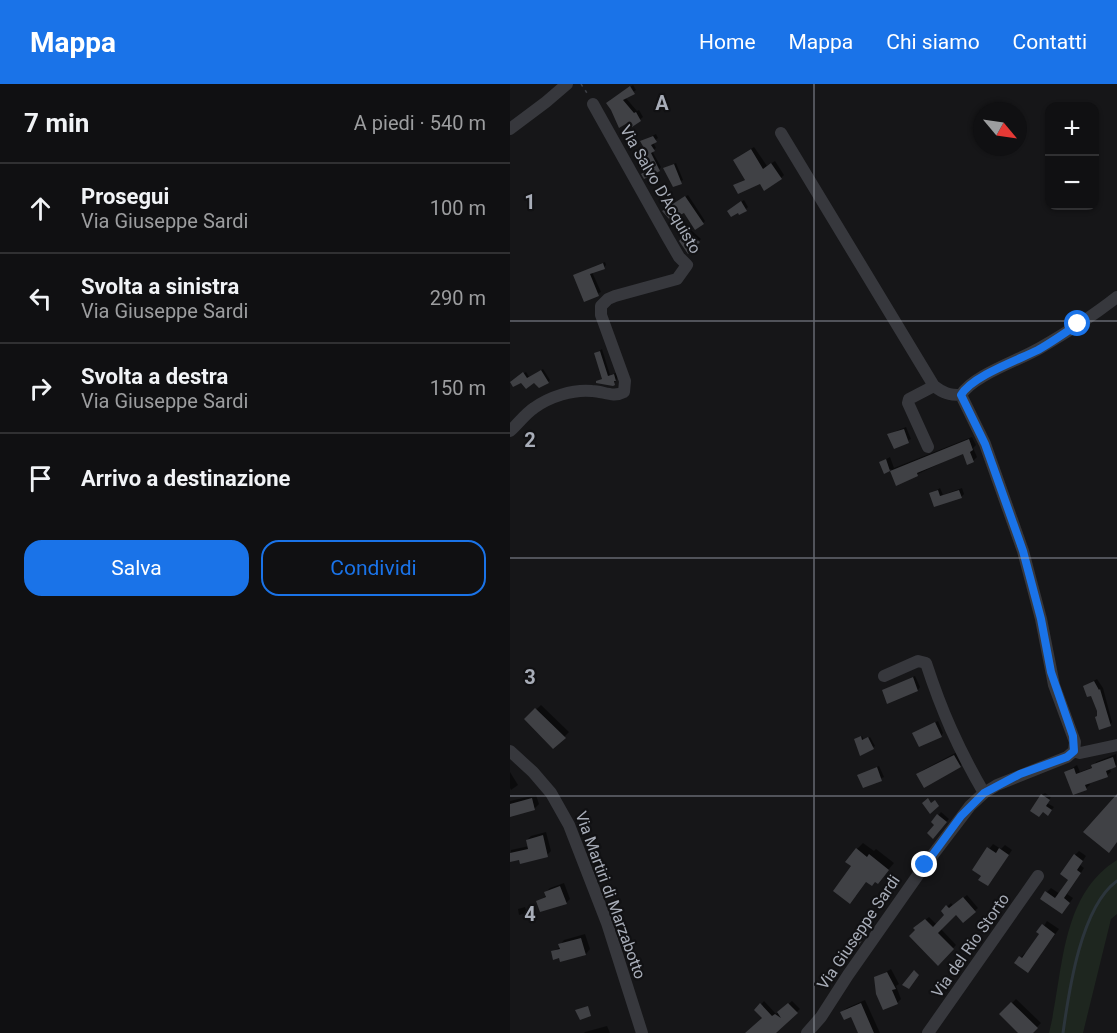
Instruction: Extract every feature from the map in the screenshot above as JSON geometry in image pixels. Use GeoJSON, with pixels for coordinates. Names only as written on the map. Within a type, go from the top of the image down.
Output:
{"type":"FeatureCollection","features":[{"type":"Feature","properties":{"kind":"street"},"geometry":{"type":"LineString","coordinates":[[510,129],[567,84]]}},
{"type":"Feature","properties":{"kind":"street","name":"Via Salvo D'Acquisto"},"geometry":{"type":"LineString","coordinates":[[510,431],[534,408],[548,400],[590,390],[618,395],[624,392],[625,381],[601,315],[601,306],[615,296],[677,279],[687,265],[679,257],[593,104]]}},
{"type":"Feature","properties":{"kind":"street"},"geometry":{"type":"LineString","coordinates":[[781,133],[934,386],[943,393],[961,395]]}},
{"type":"Feature","properties":{"kind":"street"},"geometry":{"type":"LineString","coordinates":[[961,395],[973,383],[1039,349],[1117,297]]}},
{"type":"Feature","properties":{"kind":"street"},"geometry":{"type":"LineString","coordinates":[[928,447],[908,403],[909,399],[934,386]]}},
{"type":"Feature","properties":{"kind":"street"},"geometry":{"type":"LineString","coordinates":[[961,395],[985,444],[1023,551],[1041,619],[1052,678],[1073,736],[1074,751],[1080,753],[1117,745]]}},
{"type":"Feature","properties":{"kind":"street"},"geometry":{"type":"LineString","coordinates":[[884,676],[918,661],[926,663],[954,740],[984,793]]}},
{"type":"Feature","properties":{"kind":"street","name":"Via Martiri di Marzabotto"},"geometry":{"type":"LineString","coordinates":[[510,751],[551,793],[569,825],[607,923],[642,1033]]}},
{"type":"Feature","properties":{"kind":"street","name":"Via Giuseppe Sardi"},"geometry":{"type":"LineString","coordinates":[[807,1033],[953,826],[984,793],[1020,774],[1067,757],[1074,751]]}},
{"type":"Feature","properties":{"kind":"street","name":"Via del Rio Storto"},"geometry":{"type":"LineString","coordinates":[[928,1033],[1038,876]]}},
{"type":"Feature","properties":{"kind":"street"},"geometry":{"type":"LineString","coordinates":[[820,1017],[824,1033]]}},
{"type":"Feature","properties":{"kind":"path"},"geometry":{"type":"LineString","coordinates":[[581,84],[584,87]]}},
{"type":"Feature","properties":{"kind":"shaded area"},"geometry":{"type":"Polygon","coordinates":[[[1117,860],[1117,914],[1111,919],[1083,1033],[1049,1033],[1067,938],[1074,915],[1084,894],[1098,875],[1117,860]]]}},
{"type":"Feature","properties":{"kind":"building"},"geometry":{"type":"Polygon","coordinates":[[[630,86],[635,94],[623,100],[634,113],[636,112],[641,121],[632,127],[629,122],[619,128],[606,103],[630,86]]]}},
{"type":"Feature","properties":{"kind":"building"},"geometry":{"type":"Polygon","coordinates":[[[653,136],[657,142],[651,145],[655,151],[651,153],[660,171],[644,179],[641,174],[648,170],[644,157],[639,160],[635,153],[644,148],[640,141],[653,136]]]}},
{"type":"Feature","properties":{"kind":"building"},"geometry":{"type":"Polygon","coordinates":[[[751,149],[763,169],[771,163],[782,179],[764,191],[760,184],[738,194],[733,185],[745,180],[733,160],[751,149]]]}},
{"type":"Feature","properties":{"kind":"building"},"geometry":{"type":"Polygon","coordinates":[[[674,164],[682,184],[673,187],[663,168],[674,164]]]}},
{"type":"Feature","properties":{"kind":"building"},"geometry":{"type":"Polygon","coordinates":[[[685,196],[704,224],[695,230],[684,213],[670,220],[662,211],[685,196]]]}},
{"type":"Feature","properties":{"kind":"building"},"geometry":{"type":"Polygon","coordinates":[[[741,201],[747,211],[731,217],[727,211],[741,201]]]}},
{"type":"Feature","properties":{"kind":"building"},"geometry":{"type":"Polygon","coordinates":[[[687,231],[700,242],[688,254],[679,241],[687,231]]]}},
{"type":"Feature","properties":{"kind":"building"},"geometry":{"type":"Polygon","coordinates":[[[603,263],[605,269],[590,274],[599,296],[584,302],[573,275],[603,263]]]}},
{"type":"Feature","properties":{"kind":"building"},"geometry":{"type":"Polygon","coordinates":[[[600,351],[608,376],[614,374],[616,381],[613,386],[596,383],[602,379],[594,353],[600,351]]]}},
{"type":"Feature","properties":{"kind":"building"},"geometry":{"type":"Polygon","coordinates":[[[541,370],[549,383],[539,388],[534,383],[526,389],[521,383],[513,387],[510,382],[523,372],[527,378],[541,370]]]}},
{"type":"Feature","properties":{"kind":"building"},"geometry":{"type":"Polygon","coordinates":[[[904,429],[909,443],[894,449],[887,434],[904,429]]]}},
{"type":"Feature","properties":{"kind":"building"},"geometry":{"type":"Polygon","coordinates":[[[969,439],[973,450],[970,452],[974,462],[967,465],[963,454],[917,473],[918,476],[896,486],[890,471],[969,439]]]}},
{"type":"Feature","properties":{"kind":"building"},"geometry":{"type":"Polygon","coordinates":[[[886,459],[890,471],[884,474],[879,462],[886,459]]]}},
{"type":"Feature","properties":{"kind":"building"},"geometry":{"type":"Polygon","coordinates":[[[938,490],[940,496],[959,490],[962,498],[934,507],[929,493],[938,490]]]}},
{"type":"Feature","properties":{"kind":"building"},"geometry":{"type":"Polygon","coordinates":[[[913,677],[918,691],[887,704],[882,690],[913,677]]]}},
{"type":"Feature","properties":{"kind":"building"},"geometry":{"type":"Polygon","coordinates":[[[1094,681],[1100,689],[1111,726],[1099,730],[1095,717],[1097,711],[1091,696],[1087,697],[1083,686],[1094,681]]]}},
{"type":"Feature","properties":{"kind":"building"},"geometry":{"type":"Polygon","coordinates":[[[535,708],[566,738],[553,749],[524,719],[535,708]]]}},
{"type":"Feature","properties":{"kind":"building"},"geometry":{"type":"Polygon","coordinates":[[[935,722],[942,737],[919,747],[912,733],[935,722]]]}},
{"type":"Feature","properties":{"kind":"building"},"geometry":{"type":"Polygon","coordinates":[[[861,736],[862,740],[868,737],[874,749],[860,756],[854,739],[861,736]]]}},
{"type":"Feature","properties":{"kind":"building"},"geometry":{"type":"Polygon","coordinates":[[[954,755],[961,767],[924,788],[916,774],[954,755]]]}},
{"type":"Feature","properties":{"kind":"building"},"geometry":{"type":"Polygon","coordinates":[[[1113,757],[1116,767],[1106,771],[1108,777],[1085,785],[1087,790],[1073,795],[1064,772],[1074,768],[1076,774],[1092,768],[1091,765],[1113,757]]]}},
{"type":"Feature","properties":{"kind":"building"},"geometry":{"type":"Polygon","coordinates":[[[877,767],[882,781],[863,788],[857,775],[877,767]]]}},
{"type":"Feature","properties":{"kind":"building"},"geometry":{"type":"Polygon","coordinates":[[[1041,794],[1050,800],[1046,806],[1052,810],[1048,816],[1043,812],[1039,817],[1030,811],[1041,794]]]}},
{"type":"Feature","properties":{"kind":"building"},"geometry":{"type":"Polygon","coordinates":[[[1117,794],[1117,842],[1109,853],[1083,832],[1117,794]]]}},
{"type":"Feature","properties":{"kind":"building"},"geometry":{"type":"Polygon","coordinates":[[[532,798],[535,810],[510,817],[510,804],[532,798]]]}},
{"type":"Feature","properties":{"kind":"building"},"geometry":{"type":"Polygon","coordinates":[[[928,798],[931,803],[935,800],[939,806],[930,814],[922,803],[928,798]]]}},
{"type":"Feature","properties":{"kind":"building"},"geometry":{"type":"Polygon","coordinates":[[[937,814],[947,822],[933,839],[927,833],[934,825],[931,822],[937,814]]]}},
{"type":"Feature","properties":{"kind":"building"},"geometry":{"type":"Polygon","coordinates":[[[543,835],[548,857],[520,864],[519,860],[510,862],[510,853],[528,849],[526,840],[543,835]]]}},
{"type":"Feature","properties":{"kind":"building"},"geometry":{"type":"Polygon","coordinates":[[[987,847],[996,853],[999,848],[1009,855],[988,886],[978,880],[981,876],[972,870],[987,847]]]}},
{"type":"Feature","properties":{"kind":"building"},"geometry":{"type":"Polygon","coordinates":[[[856,848],[867,857],[869,854],[889,870],[878,884],[875,882],[872,886],[866,882],[850,904],[833,891],[851,866],[845,862],[856,848]]]}},
{"type":"Feature","properties":{"kind":"building"},"geometry":{"type":"Polygon","coordinates":[[[1074,854],[1083,861],[1077,870],[1081,873],[1064,898],[1070,903],[1062,914],[1040,899],[1045,891],[1055,898],[1068,880],[1060,874],[1074,854]]]}},
{"type":"Feature","properties":{"kind":"building"},"geometry":{"type":"Polygon","coordinates":[[[560,886],[567,904],[540,912],[536,901],[546,897],[544,892],[560,886]]]}},
{"type":"Feature","properties":{"kind":"building"},"geometry":{"type":"Polygon","coordinates":[[[963,897],[976,912],[963,923],[956,915],[938,933],[954,949],[938,966],[909,936],[915,930],[913,928],[925,919],[933,927],[944,915],[941,911],[946,905],[949,908],[963,897]]]}},
{"type":"Feature","properties":{"kind":"building"},"geometry":{"type":"Polygon","coordinates":[[[866,920],[872,925],[859,945],[852,940],[866,920]]]}},
{"type":"Feature","properties":{"kind":"building"},"geometry":{"type":"Polygon","coordinates":[[[1042,924],[1055,934],[1028,973],[1014,963],[1019,956],[1022,958],[1039,934],[1036,932],[1042,924]]]}},
{"type":"Feature","properties":{"kind":"building"},"geometry":{"type":"Polygon","coordinates":[[[581,938],[586,955],[560,962],[559,958],[553,960],[551,951],[560,949],[558,944],[581,938]]]}},
{"type":"Feature","properties":{"kind":"building"},"geometry":{"type":"Polygon","coordinates":[[[914,970],[919,975],[909,989],[902,985],[914,970]]]}},
{"type":"Feature","properties":{"kind":"building"},"geometry":{"type":"Polygon","coordinates":[[[887,972],[896,989],[892,990],[898,1004],[883,1010],[876,994],[874,977],[887,972]]]}},
{"type":"Feature","properties":{"kind":"building"},"geometry":{"type":"Polygon","coordinates":[[[1011,1002],[1038,1028],[1033,1033],[1018,1033],[999,1014],[1011,1002]]]}},
{"type":"Feature","properties":{"kind":"building"},"geometry":{"type":"Polygon","coordinates":[[[760,1003],[772,1016],[775,1014],[781,1018],[777,1012],[788,1003],[798,1013],[776,1033],[745,1033],[762,1018],[754,1010],[760,1003]]]}},
{"type":"Feature","properties":{"kind":"building"},"geometry":{"type":"Polygon","coordinates":[[[861,1003],[874,1033],[858,1033],[851,1017],[844,1020],[840,1012],[861,1003]]]}},
{"type":"Feature","properties":{"kind":"building"},"geometry":{"type":"Polygon","coordinates":[[[588,1006],[591,1016],[580,1020],[575,1010],[588,1006]]]}},
{"type":"Feature","properties":{"kind":"waterway"},"geometry":{"type":"LineString","coordinates":[[1063,1033],[1073,973],[1086,929],[1094,910],[1105,893],[1117,881]]}},
{"type":"Feature","properties":{"kind":"route"},"geometry":{"type":"LineString","coordinates":[[925,865],[961,816],[984,793],[1020,774],[1067,757],[1074,751],[1075,742],[1054,685],[1041,619],[1023,551],[985,444],[961,395],[965,389],[990,373],[1039,349],[1078,324]]}}]}
